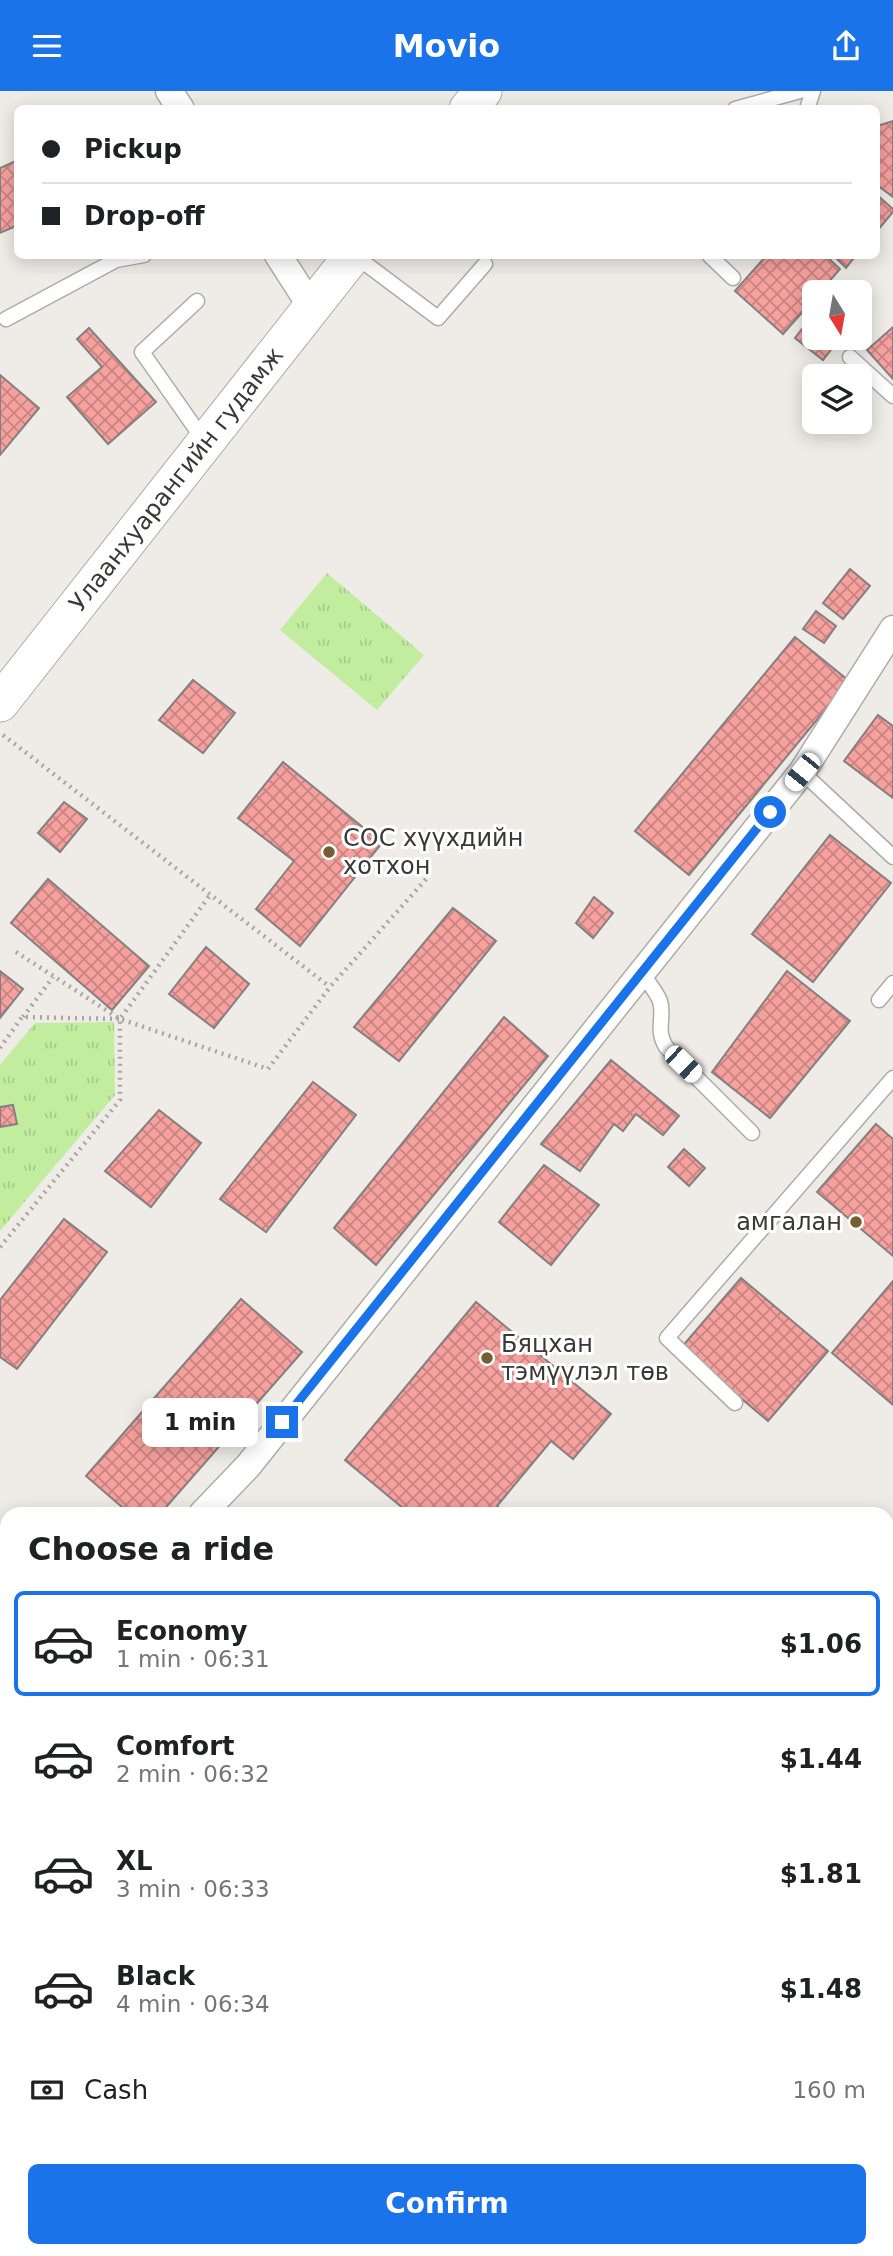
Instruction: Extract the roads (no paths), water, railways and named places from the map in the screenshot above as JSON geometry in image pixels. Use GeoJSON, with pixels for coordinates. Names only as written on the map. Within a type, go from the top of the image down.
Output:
{"type":"FeatureCollection","features":[{"type":"Feature","properties":{"kind":"main road","name":"Улаанхуарангийн гудамж"},"geometry":{"type":"LineString","coordinates":[[0,703],[351,259]]}},
{"type":"Feature","properties":{"kind":"street"},"geometry":{"type":"LineString","coordinates":[[281,259],[312,308]]}},
{"type":"Feature","properties":{"kind":"street"},"geometry":{"type":"LineString","coordinates":[[209,1507],[248,1466],[802,772],[893,631]]}},
{"type":"Feature","properties":{"kind":"lane"},"geometry":{"type":"LineString","coordinates":[[749,105],[800,91]]}},
{"type":"Feature","properties":{"kind":"lane"},"geometry":{"type":"LineString","coordinates":[[6,319],[122,259]]}},
{"type":"Feature","properties":{"kind":"lane"},"geometry":{"type":"LineString","coordinates":[[359,259],[438,318],[485,264]]}},
{"type":"Feature","properties":{"kind":"lane"},"geometry":{"type":"LineString","coordinates":[[713,259],[733,278]]}},
{"type":"Feature","properties":{"kind":"lane"},"geometry":{"type":"LineString","coordinates":[[197,301],[142,352],[206,443]]}},
{"type":"Feature","properties":{"kind":"lane"},"geometry":{"type":"LineString","coordinates":[[850,357],[893,396]]}},
{"type":"Feature","properties":{"kind":"lane"},"geometry":{"type":"LineString","coordinates":[[802,772],[893,857]]}},
{"type":"Feature","properties":{"kind":"lane"},"geometry":{"type":"LineString","coordinates":[[641,972],[660,1002],[659,1028],[666,1047],[752,1133]]}},
{"type":"Feature","properties":{"kind":"lane"},"geometry":{"type":"LineString","coordinates":[[879,1000],[893,983]]}},
{"type":"Feature","properties":{"kind":"lane"},"geometry":{"type":"LineString","coordinates":[[735,1403],[667,1338],[893,1078]]}},
{"type":"Feature","properties":{"kind":"place","name":"СОС хүүхдийн хотхон"},"geometry":{"type":"Point","coordinates":[329,852]}},
{"type":"Feature","properties":{"kind":"place","name":"амгалан"},"geometry":{"type":"Point","coordinates":[856,1222]}},
{"type":"Feature","properties":{"kind":"place","name":"Бяцхан тэмүүлэл төв"},"geometry":{"type":"Point","coordinates":[487,1358]}}]}
